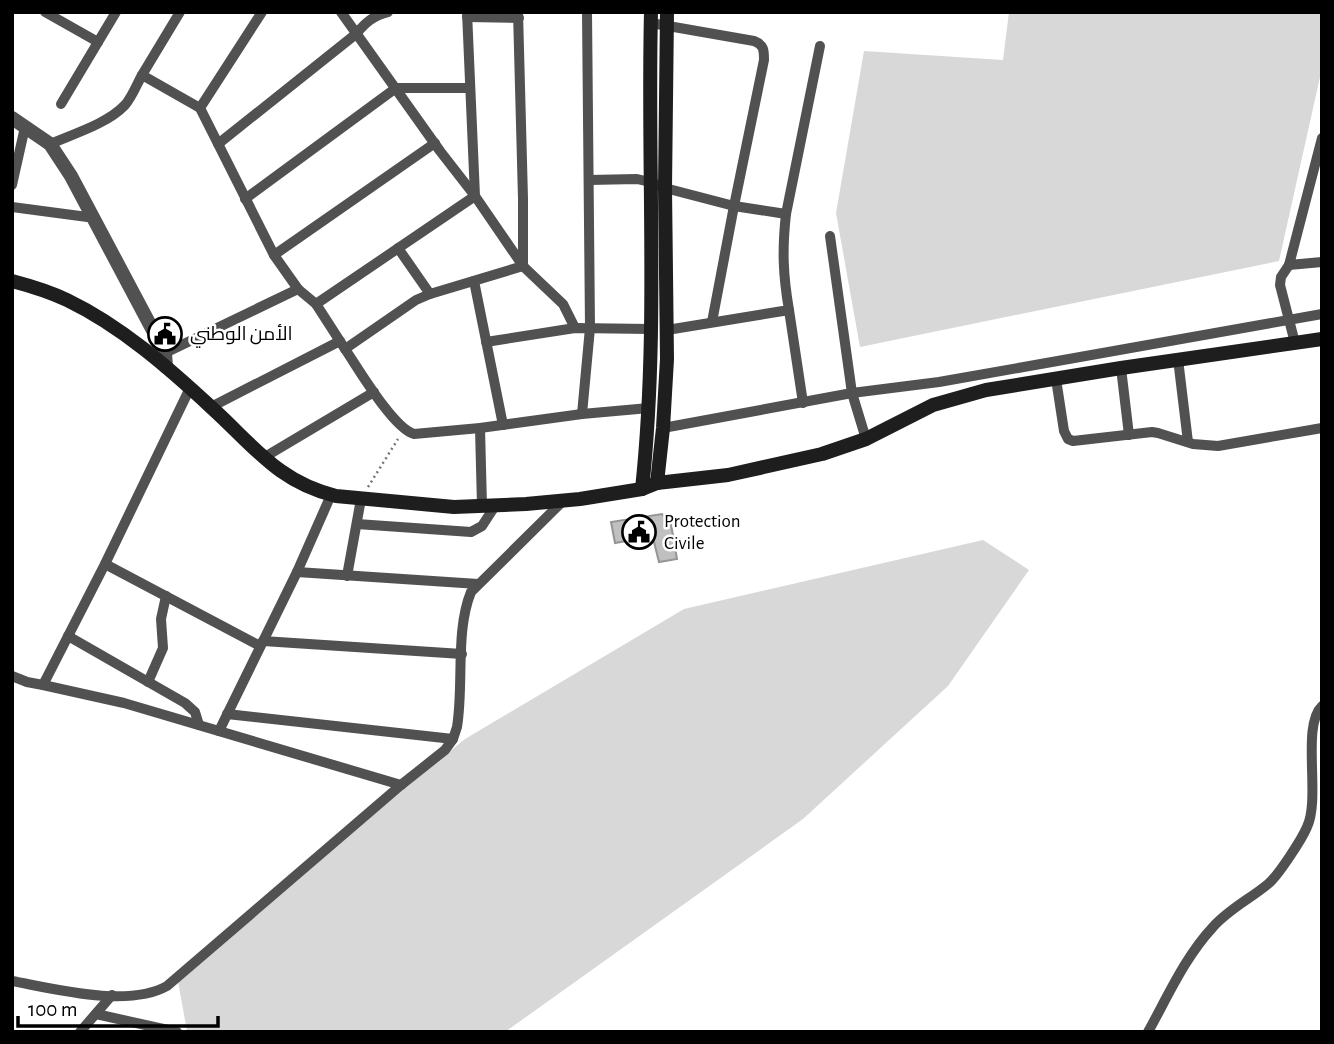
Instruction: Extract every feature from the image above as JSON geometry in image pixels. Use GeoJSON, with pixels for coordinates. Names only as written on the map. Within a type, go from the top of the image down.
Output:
{"type":"FeatureCollection","features":[{"type":"Feature","properties":{"kind":"main road"},"geometry":{"type":"LineString","coordinates":[[642,489],[650,360],[651,18]]}},
{"type":"Feature","properties":{"kind":"main road"},"geometry":{"type":"LineString","coordinates":[[657,483],[667,359],[667,19]]}},
{"type":"Feature","properties":{"kind":"main road"},"geometry":{"type":"LineString","coordinates":[[12,281],[76,304],[166,360],[190,388],[263,458],[292,479],[318,492],[331,495],[454,507],[564,500],[642,489],[657,483],[728,475],[822,454],[866,439],[933,405],[960,396],[1178,359],[1322,339]]}},
{"type":"Feature","properties":{"kind":"main road"},"geometry":{"type":"LineString","coordinates":[[650,360],[667,359]]}},
{"type":"Feature","properties":{"kind":"street"},"geometry":{"type":"LineString","coordinates":[[45,12],[62,16],[98,43]]}},
{"type":"Feature","properties":{"kind":"street"},"geometry":{"type":"LineString","coordinates":[[61,104],[116,12]]}},
{"type":"Feature","properties":{"kind":"street"},"geometry":{"type":"LineString","coordinates":[[50,144],[106,119],[126,104],[180,12]]}},
{"type":"Feature","properties":{"kind":"street"},"geometry":{"type":"LineString","coordinates":[[341,12],[523,266],[563,304],[575,328]]}},
{"type":"Feature","properties":{"kind":"street"},"geometry":{"type":"LineString","coordinates":[[218,144],[375,16],[388,12]]}},
{"type":"Feature","properties":{"kind":"street"},"geometry":{"type":"LineString","coordinates":[[582,414],[590,328],[587,12]]}},
{"type":"Feature","properties":{"kind":"street"},"geometry":{"type":"LineString","coordinates":[[200,108],[261,13]]}},
{"type":"Feature","properties":{"kind":"street"},"geometry":{"type":"LineString","coordinates":[[475,196],[467,15],[519,15],[523,266]]}},
{"type":"Feature","properties":{"kind":"street"},"geometry":{"type":"LineString","coordinates":[[651,18],[667,19],[754,41],[764,48],[762,71],[712,322]]}},
{"type":"Feature","properties":{"kind":"street"},"geometry":{"type":"LineString","coordinates":[[803,403],[783,274],[782,244],[820,46]]}},
{"type":"Feature","properties":{"kind":"street"},"geometry":{"type":"LineString","coordinates":[[142,75],[200,108],[274,255],[298,289],[316,304],[374,391],[410,433],[480,428],[649,408]]}},
{"type":"Feature","properties":{"kind":"street"},"geometry":{"type":"LineString","coordinates":[[245,199],[396,89],[470,88]]}},
{"type":"Feature","properties":{"kind":"street"},"geometry":{"type":"LineString","coordinates":[[12,185],[19,122],[50,144],[71,176],[166,360],[298,289]]}},
{"type":"Feature","properties":{"kind":"street"},"geometry":{"type":"LineString","coordinates":[[1295,343],[1280,285],[1281,277],[1289,265],[1317,178],[1322,138]]}},
{"type":"Feature","properties":{"kind":"street"},"geometry":{"type":"LineString","coordinates":[[274,255],[435,143]]}},
{"type":"Feature","properties":{"kind":"street"},"geometry":{"type":"LineString","coordinates":[[589,180],[623,178],[650,182],[734,206],[786,214]]}},
{"type":"Feature","properties":{"kind":"street"},"geometry":{"type":"LineString","coordinates":[[316,304],[475,196]]}},
{"type":"Feature","properties":{"kind":"street"},"geometry":{"type":"LineString","coordinates":[[12,207],[95,218]]}},
{"type":"Feature","properties":{"kind":"street"},"geometry":{"type":"LineString","coordinates":[[830,236],[852,393],[866,439]]}},
{"type":"Feature","properties":{"kind":"street"},"geometry":{"type":"LineString","coordinates":[[398,248],[430,294]]}},
{"type":"Feature","properties":{"kind":"street"},"geometry":{"type":"LineString","coordinates":[[1289,265],[1322,262]]}},
{"type":"Feature","properties":{"kind":"street"},"geometry":{"type":"LineString","coordinates":[[211,407],[342,345],[416,300],[523,266]]}},
{"type":"Feature","properties":{"kind":"street"},"geometry":{"type":"LineString","coordinates":[[474,281],[503,425]]}},
{"type":"Feature","properties":{"kind":"street"},"geometry":{"type":"LineString","coordinates":[[667,330],[789,310]]}},
{"type":"Feature","properties":{"kind":"street"},"geometry":{"type":"LineString","coordinates":[[663,428],[852,393],[939,382],[1322,314]]}},
{"type":"Feature","properties":{"kind":"street"},"geometry":{"type":"LineString","coordinates":[[486,342],[575,328],[650,329]]}},
{"type":"Feature","properties":{"kind":"street"},"geometry":{"type":"LineString","coordinates":[[1178,359],[1188,442]]}},
{"type":"Feature","properties":{"kind":"street"},"geometry":{"type":"LineString","coordinates":[[1121,368],[1129,435]]}},
{"type":"Feature","properties":{"kind":"street"},"geometry":{"type":"LineString","coordinates":[[1010,369],[1013,385]]}},
{"type":"Feature","properties":{"kind":"street"},"geometry":{"type":"LineString","coordinates":[[1056,379],[1064,431],[1070,440],[1158,433],[1205,446],[1218,446],[1322,428]]}},
{"type":"Feature","properties":{"kind":"street"},"geometry":{"type":"LineString","coordinates":[[43,685],[190,388]]}},
{"type":"Feature","properties":{"kind":"street"},"geometry":{"type":"LineString","coordinates":[[263,458],[374,391]]}},
{"type":"Feature","properties":{"kind":"street"},"geometry":{"type":"LineString","coordinates":[[357,524],[471,531],[482,526],[489,506],[480,428]]}},
{"type":"Feature","properties":{"kind":"street"},"geometry":{"type":"LineString","coordinates":[[219,730],[297,572],[331,495]]}},
{"type":"Feature","properties":{"kind":"street"},"geometry":{"type":"LineString","coordinates":[[347,576],[361,499]]}},
{"type":"Feature","properties":{"kind":"street"},"geometry":{"type":"LineString","coordinates":[[12,981],[75,993],[130,996],[158,991],[445,750],[453,739],[459,715],[463,625],[471,592],[564,500]]}},
{"type":"Feature","properties":{"kind":"street"},"geometry":{"type":"LineString","coordinates":[[105,564],[262,644],[462,654]]}},
{"type":"Feature","properties":{"kind":"street"},"geometry":{"type":"LineString","coordinates":[[297,572],[478,584]]}},
{"type":"Feature","properties":{"kind":"street"},"geometry":{"type":"LineString","coordinates":[[148,682],[163,648],[161,620],[166,596]]}},
{"type":"Feature","properties":{"kind":"street"},"geometry":{"type":"LineString","coordinates":[[68,635],[189,706],[195,712],[200,725]]}},
{"type":"Feature","properties":{"kind":"street"},"geometry":{"type":"LineString","coordinates":[[12,676],[27,682],[124,703],[401,785]]}},
{"type":"Feature","properties":{"kind":"street"},"geometry":{"type":"LineString","coordinates":[[1148,1032],[1196,946],[1226,915],[1272,880],[1305,832],[1312,808],[1313,733],[1316,714],[1322,706]]}},
{"type":"Feature","properties":{"kind":"street"},"geometry":{"type":"LineString","coordinates":[[227,714],[453,739]]}},
{"type":"Feature","properties":{"kind":"street"},"geometry":{"type":"LineString","coordinates":[[80,1032],[112,995]]}},
{"type":"Feature","properties":{"kind":"street"},"geometry":{"type":"LineString","coordinates":[[96,1014],[177,1032]]}},
{"type":"Feature","properties":{"kind":"path"},"geometry":{"type":"LineString","coordinates":[[361,499],[404,429]]}},
{"type":"Feature","properties":{"kind":"shaded area"},"geometry":{"type":"Polygon","coordinates":[[[1009,12],[1322,12],[1322,68],[1279,261],[860,347],[836,213],[864,51],[1003,60],[1009,12]]]}},
{"type":"Feature","properties":{"kind":"shaded area"},"geometry":{"type":"Polygon","coordinates":[[[983,540],[1029,570],[948,686],[803,819],[505,1032],[187,1031],[177,976],[465,739],[684,609],[983,540]]]}},
{"type":"Feature","properties":{"kind":"building"},"geometry":{"type":"Polygon","coordinates":[[[662,514],[671,524],[677,559],[659,562],[654,542],[647,543],[648,537],[615,543],[611,522],[662,514]]]}},
{"type":"Feature","properties":{"kind":"place","name":"الأمن الوطني"},"geometry":{"type":"Point","coordinates":[165,334]}},
{"type":"Feature","properties":{"kind":"place","name":"Protection Civile"},"geometry":{"type":"Point","coordinates":[639,532]}}]}
